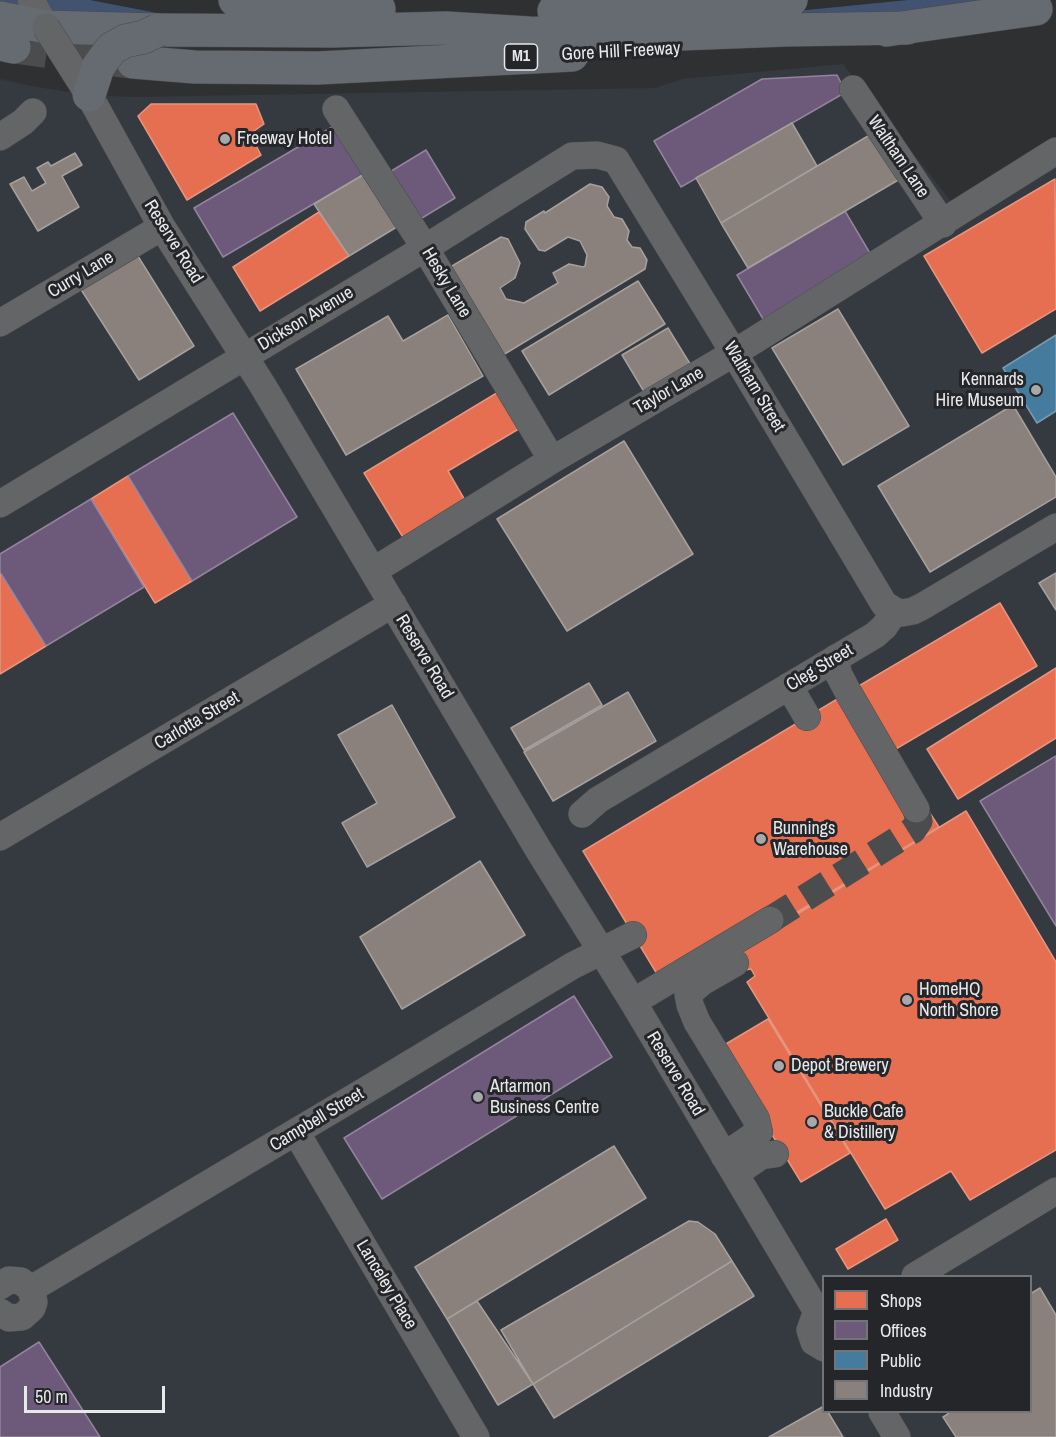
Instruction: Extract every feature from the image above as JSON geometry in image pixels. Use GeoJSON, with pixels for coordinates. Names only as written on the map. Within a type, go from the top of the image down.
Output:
{"type":"FeatureCollection","features":[{"type":"Feature","properties":{"kind":"highway"},"geometry":{"type":"LineString","coordinates":[[235,0],[318,7],[440,11],[597,11],[744,5],[791,0]]}},
{"type":"Feature","properties":{"kind":"highway","name":"Gore Hill Freeway"},"geometry":{"type":"LineString","coordinates":[[133,62],[251,69],[664,51],[789,41],[907,28],[1036,9]]}},
{"type":"Feature","properties":{"kind":"highway"},"geometry":{"type":"LineString","coordinates":[[4,36],[39,13],[158,30],[447,28],[529,33],[654,35],[907,28]]}},
{"type":"Feature","properties":{"kind":"highway"},"geometry":{"type":"LineString","coordinates":[[89,95],[98,67],[111,49],[125,41],[144,37],[158,30]]}},
{"type":"Feature","properties":{"kind":"street","name":"Reserve Road"},"geometry":{"type":"LineString","coordinates":[[39,13],[89,95],[162,227],[245,356],[538,849],[821,1314]]}},
{"type":"Feature","properties":{"kind":"street","name":"Waltham Lane"},"geometry":{"type":"LineString","coordinates":[[853,89],[943,224]]}},
{"type":"Feature","properties":{"kind":"street","name":"Hesky Lane"},"geometry":{"type":"LineString","coordinates":[[336,110],[425,248],[552,460]]}},
{"type":"Feature","properties":{"kind":"street"},"geometry":{"type":"LineString","coordinates":[[0,137],[23,122],[33,112]]}},
{"type":"Feature","properties":{"kind":"street","name":"Taylor Lane"},"geometry":{"type":"LineString","coordinates":[[373,571],[552,460],[734,354],[1056,152]]}},
{"type":"Feature","properties":{"kind":"street","name":"Dickson Avenue"},"geometry":{"type":"LineString","coordinates":[[0,504],[425,248],[572,156],[597,155],[616,160]]}},
{"type":"Feature","properties":{"kind":"street","name":"Waltham Street"},"geometry":{"type":"LineString","coordinates":[[616,160],[884,604],[895,611]]}},
{"type":"Feature","properties":{"kind":"street","name":"Curry Lane"},"geometry":{"type":"LineString","coordinates":[[0,323],[162,227]]}},
{"type":"Feature","properties":{"kind":"street"},"geometry":{"type":"LineString","coordinates":[[895,611],[913,611],[923,606],[1056,526]]}},
{"type":"Feature","properties":{"kind":"street","name":"Carlotta Street"},"geometry":{"type":"LineString","coordinates":[[0,837],[393,604]]}},
{"type":"Feature","properties":{"kind":"street","name":"Cleg Street"},"geometry":{"type":"LineString","coordinates":[[582,814],[598,800],[876,635],[895,611]]}},
{"type":"Feature","properties":{"kind":"street"},"geometry":{"type":"LineString","coordinates":[[836,658],[838,673],[848,692],[916,809]]}},
{"type":"Feature","properties":{"kind":"street"},"geometry":{"type":"LineString","coordinates":[[789,686],[807,717]]}},
{"type":"Feature","properties":{"kind":"street"},"geometry":{"type":"LineString","coordinates":[[633,1002],[770,920]]}},
{"type":"Feature","properties":{"kind":"street","name":"Campbell Street"},"geometry":{"type":"LineString","coordinates":[[31,1289],[563,971],[633,935]]}},
{"type":"Feature","properties":{"kind":"street"},"geometry":{"type":"LineString","coordinates":[[729,1165],[759,1132],[758,1126],[756,1119],[697,1022],[688,994],[702,982],[735,963]]}},
{"type":"Feature","properties":{"kind":"street","name":"Lanceley Place"},"geometry":{"type":"LineString","coordinates":[[296,1132],[476,1437]]}},
{"type":"Feature","properties":{"kind":"street"},"geometry":{"type":"LineString","coordinates":[[729,1165],[775,1154]]}},
{"type":"Feature","properties":{"kind":"street"},"geometry":{"type":"LineString","coordinates":[[917,1275],[1052,1202]]}},
{"type":"Feature","properties":{"kind":"street"},"geometry":{"type":"LineString","coordinates":[[0,1312],[9,1318],[16,1318],[28,1313],[34,1302],[31,1289],[21,1281],[1,1283]]}},
{"type":"Feature","properties":{"kind":"street"},"geometry":{"type":"LineString","coordinates":[[821,1314],[811,1324],[810,1330],[814,1342],[822,1347]]}},
{"type":"Feature","properties":{"kind":"street"},"geometry":{"type":"LineString","coordinates":[[883,1413],[897,1437]]}},
{"type":"Feature","properties":{"kind":"shaded area"},"geometry":{"type":"Polygon","coordinates":[[[0,0],[90,0],[183,18],[203,18],[232,13],[407,22],[105,22],[0,5],[0,0]]]}},
{"type":"Feature","properties":{"kind":"shaded area"},"geometry":{"type":"Polygon","coordinates":[[[908,0],[1019,0],[935,12],[766,14],[908,0]]]}},
{"type":"Feature","properties":{"kind":"shaded area"},"geometry":{"type":"Polygon","coordinates":[[[843,64],[958,210],[1056,155],[1056,1437],[0,1437],[0,79],[89,95],[131,97],[655,88],[682,79],[843,64]]]}},
{"type":"Feature","properties":{"kind":"building: Shops"},"geometry":{"type":"Polygon","coordinates":[[[151,104],[256,104],[264,124],[250,134],[261,155],[187,200],[138,116],[151,104]]]}},
{"type":"Feature","properties":{"kind":"building: Shops"},"geometry":{"type":"Polygon","coordinates":[[[1055,179],[1056,309],[982,353],[924,256],[1055,179]]]}},
{"type":"Feature","properties":{"kind":"building: Shops"},"geometry":{"type":"Polygon","coordinates":[[[319,212],[349,256],[260,311],[233,267],[319,212]]]}},
{"type":"Feature","properties":{"kind":"building: Shops"},"geometry":{"type":"Polygon","coordinates":[[[500,391],[522,427],[448,471],[466,502],[404,539],[364,473],[500,391]]]}},
{"type":"Feature","properties":{"kind":"building: Shops"},"geometry":{"type":"Polygon","coordinates":[[[128,476],[192,581],[155,603],[91,499],[128,476]]]}},
{"type":"Feature","properties":{"kind":"building: Shops"},"geometry":{"type":"Polygon","coordinates":[[[0,572],[46,646],[0,674],[0,572]]]}},
{"type":"Feature","properties":{"kind":"building: Shops"},"geometry":{"type":"Polygon","coordinates":[[[1000,603],[1037,666],[894,750],[857,687],[1000,603]]]}},
{"type":"Feature","properties":{"kind":"building: Shops"},"geometry":{"type":"Polygon","coordinates":[[[1056,668],[1056,738],[958,799],[927,749],[1056,668]]]}},
{"type":"Feature","properties":{"kind":"building: Shops","name":"Bunnings Warehouse"},"geometry":{"type":"Polygon","coordinates":[[[839,698],[924,804],[939,827],[774,926],[660,979],[583,851],[839,698]]]}},
{"type":"Feature","properties":{"kind":"building: Shops","name":"HomeHQ North Shore"},"geometry":{"type":"Polygon","coordinates":[[[966,811],[1056,962],[1056,1150],[970,1200],[951,1171],[885,1209],[747,982],[755,976],[751,969],[739,971],[730,955],[966,811]]]}},
{"type":"Feature","properties":{"kind":"building: Shops"},"geometry":{"type":"Polygon","coordinates":[[[768,1019],[850,1153],[801,1182],[719,1048],[768,1019]]]}},
{"type":"Feature","properties":{"kind":"building: Shops"},"geometry":{"type":"Polygon","coordinates":[[[886,1219],[898,1240],[848,1269],[836,1249],[886,1219]]]}},
{"type":"Feature","properties":{"kind":"building: Offices"},"geometry":{"type":"Polygon","coordinates":[[[837,75],[846,92],[681,187],[654,141],[762,79],[837,75]]]}},
{"type":"Feature","properties":{"kind":"building: Offices"},"geometry":{"type":"Polygon","coordinates":[[[339,123],[368,172],[223,257],[194,208],[339,123]]]}},
{"type":"Feature","properties":{"kind":"building: Offices"},"geometry":{"type":"Polygon","coordinates":[[[426,150],[455,198],[417,221],[388,173],[426,150]]]}},
{"type":"Feature","properties":{"kind":"building: Offices"},"geometry":{"type":"Polygon","coordinates":[[[845,211],[874,260],[766,324],[737,275],[845,211]]]}},
{"type":"Feature","properties":{"kind":"building: Offices"},"geometry":{"type":"Polygon","coordinates":[[[233,413],[297,517],[192,581],[128,476],[233,413]]]}},
{"type":"Feature","properties":{"kind":"building: Offices"},"geometry":{"type":"Polygon","coordinates":[[[91,499],[144,587],[46,646],[0,572],[0,554],[91,499]]]}},
{"type":"Feature","properties":{"kind":"building: Offices"},"geometry":{"type":"Polygon","coordinates":[[[1056,756],[1056,926],[980,801],[1056,756]]]}},
{"type":"Feature","properties":{"kind":"building: Offices","name":"Artarmon Business Centre"},"geometry":{"type":"Polygon","coordinates":[[[574,996],[612,1057],[382,1199],[344,1138],[574,996]]]}},
{"type":"Feature","properties":{"kind":"building: Offices"},"geometry":{"type":"Polygon","coordinates":[[[39,1342],[100,1437],[0,1437],[0,1367],[39,1342]]]}},
{"type":"Feature","properties":{"kind":"building: Public","name":"Kennards Hire Museum"},"geometry":{"type":"Polygon","coordinates":[[[1056,335],[1056,411],[1037,423],[1003,368],[1056,335]]]}},
{"type":"Feature","properties":{"kind":"building: Industry"},"geometry":{"type":"Polygon","coordinates":[[[792,123],[817,166],[721,223],[696,178],[792,123]]]}},
{"type":"Feature","properties":{"kind":"building: Industry"},"geometry":{"type":"Polygon","coordinates":[[[873,133],[900,179],[748,268],[721,223],[873,133]]]}},
{"type":"Feature","properties":{"kind":"building: Industry"},"geometry":{"type":"Polygon","coordinates":[[[75,153],[82,165],[62,176],[79,207],[38,231],[10,184],[24,177],[32,191],[46,183],[37,168],[48,162],[51,166],[75,153]]]}},
{"type":"Feature","properties":{"kind":"building: Industry"},"geometry":{"type":"Polygon","coordinates":[[[368,172],[400,225],[349,256],[314,204],[368,172]]]}},
{"type":"Feature","properties":{"kind":"building: Industry"},"geometry":{"type":"Polygon","coordinates":[[[590,184],[602,187],[609,197],[607,206],[614,217],[622,219],[629,231],[627,240],[632,247],[640,248],[647,260],[645,269],[503,355],[452,271],[452,266],[501,237],[508,239],[520,263],[515,278],[500,288],[506,299],[524,303],[558,283],[553,273],[569,264],[585,266],[587,255],[580,241],[568,237],[545,251],[539,250],[525,229],[526,222],[544,211],[545,213],[590,184]]]}},
{"type":"Feature","properties":{"kind":"building: Industry"},"geometry":{"type":"Polygon","coordinates":[[[136,253],[194,346],[139,380],[80,288],[136,253]]]}},
{"type":"Feature","properties":{"kind":"building: Industry"},"geometry":{"type":"Polygon","coordinates":[[[638,281],[665,324],[549,395],[522,351],[638,281]]]}},
{"type":"Feature","properties":{"kind":"building: Industry"},"geometry":{"type":"Polygon","coordinates":[[[838,309],[909,426],[843,465],[772,348],[838,309]]]}},
{"type":"Feature","properties":{"kind":"building: Industry"},"geometry":{"type":"Polygon","coordinates":[[[448,315],[483,376],[346,455],[296,369],[388,316],[403,341],[448,315]]]}},
{"type":"Feature","properties":{"kind":"building: Industry"},"geometry":{"type":"Polygon","coordinates":[[[668,328],[692,367],[646,395],[622,355],[668,328]]]}},
{"type":"Feature","properties":{"kind":"building: Industry"},"geometry":{"type":"Polygon","coordinates":[[[1013,405],[1056,477],[1056,497],[930,572],[878,486],[1013,405]]]}},
{"type":"Feature","properties":{"kind":"building: Industry"},"geometry":{"type":"Polygon","coordinates":[[[624,441],[693,554],[567,631],[497,519],[624,441]]]}},
{"type":"Feature","properties":{"kind":"building: Industry"},"geometry":{"type":"Polygon","coordinates":[[[1056,573],[1056,610],[1039,583],[1056,573]]]}},
{"type":"Feature","properties":{"kind":"building: Industry"},"geometry":{"type":"Polygon","coordinates":[[[589,683],[602,705],[524,750],[511,728],[589,683]]]}},
{"type":"Feature","properties":{"kind":"building: Industry"},"geometry":{"type":"Polygon","coordinates":[[[628,692],[656,741],[553,801],[524,752],[628,692]]]}},
{"type":"Feature","properties":{"kind":"building: Industry"},"geometry":{"type":"Polygon","coordinates":[[[392,705],[455,817],[367,867],[342,823],[377,803],[338,735],[392,705]]]}},
{"type":"Feature","properties":{"kind":"building: Industry"},"geometry":{"type":"Polygon","coordinates":[[[480,861],[525,935],[402,1009],[360,937],[480,861]]]}},
{"type":"Feature","properties":{"kind":"building: Industry"},"geometry":{"type":"Polygon","coordinates":[[[614,1146],[646,1198],[447,1319],[415,1267],[614,1146]]]}},
{"type":"Feature","properties":{"kind":"building: Industry"},"geometry":{"type":"Polygon","coordinates":[[[689,1221],[698,1222],[715,1234],[732,1261],[533,1384],[501,1330],[689,1221]]]}},
{"type":"Feature","properties":{"kind":"building: Industry"},"geometry":{"type":"Polygon","coordinates":[[[732,1261],[754,1296],[554,1418],[533,1384],[732,1261]]]}},
{"type":"Feature","properties":{"kind":"building: Industry"},"geometry":{"type":"Polygon","coordinates":[[[1040,1288],[1056,1315],[1056,1437],[956,1437],[943,1417],[948,1413],[1032,1413],[1032,1293],[1040,1288]]]}},
{"type":"Feature","properties":{"kind":"building: Industry"},"geometry":{"type":"Polygon","coordinates":[[[477,1301],[533,1384],[498,1405],[447,1319],[477,1301]]]}},
{"type":"Feature","properties":{"kind":"building: Industry"},"geometry":{"type":"Polygon","coordinates":[[[822,1407],[822,1413],[829,1413],[843,1437],[769,1437],[822,1407]]]}},
{"type":"Feature","properties":{"kind":"tunnel"},"geometry":{"type":"LineString","coordinates":[[14,47],[129,62]]}},
{"type":"Feature","properties":{"kind":"tunnel"},"geometry":{"type":"LineString","coordinates":[[770,920],[913,830],[919,821],[916,809]]}},
{"type":"Feature","properties":{"kind":"place","name":"Freeway Hotel"},"geometry":{"type":"Point","coordinates":[225,139]}},
{"type":"Feature","properties":{"kind":"place","name":"Kennards Hire Museum"},"geometry":{"type":"Point","coordinates":[1036,390]}},
{"type":"Feature","properties":{"kind":"place","name":"Bunnings Warehouse"},"geometry":{"type":"Point","coordinates":[761,839]}},
{"type":"Feature","properties":{"kind":"place","name":"HomeHQ North Shore"},"geometry":{"type":"Point","coordinates":[907,1000]}},
{"type":"Feature","properties":{"kind":"place","name":"Depot Brewery"},"geometry":{"type":"Point","coordinates":[779,1066]}},
{"type":"Feature","properties":{"kind":"place","name":"Artarmon Business Centre"},"geometry":{"type":"Point","coordinates":[478,1097]}},
{"type":"Feature","properties":{"kind":"place","name":"Buckle Cafe & Distillery"},"geometry":{"type":"Point","coordinates":[812,1122]}}]}
